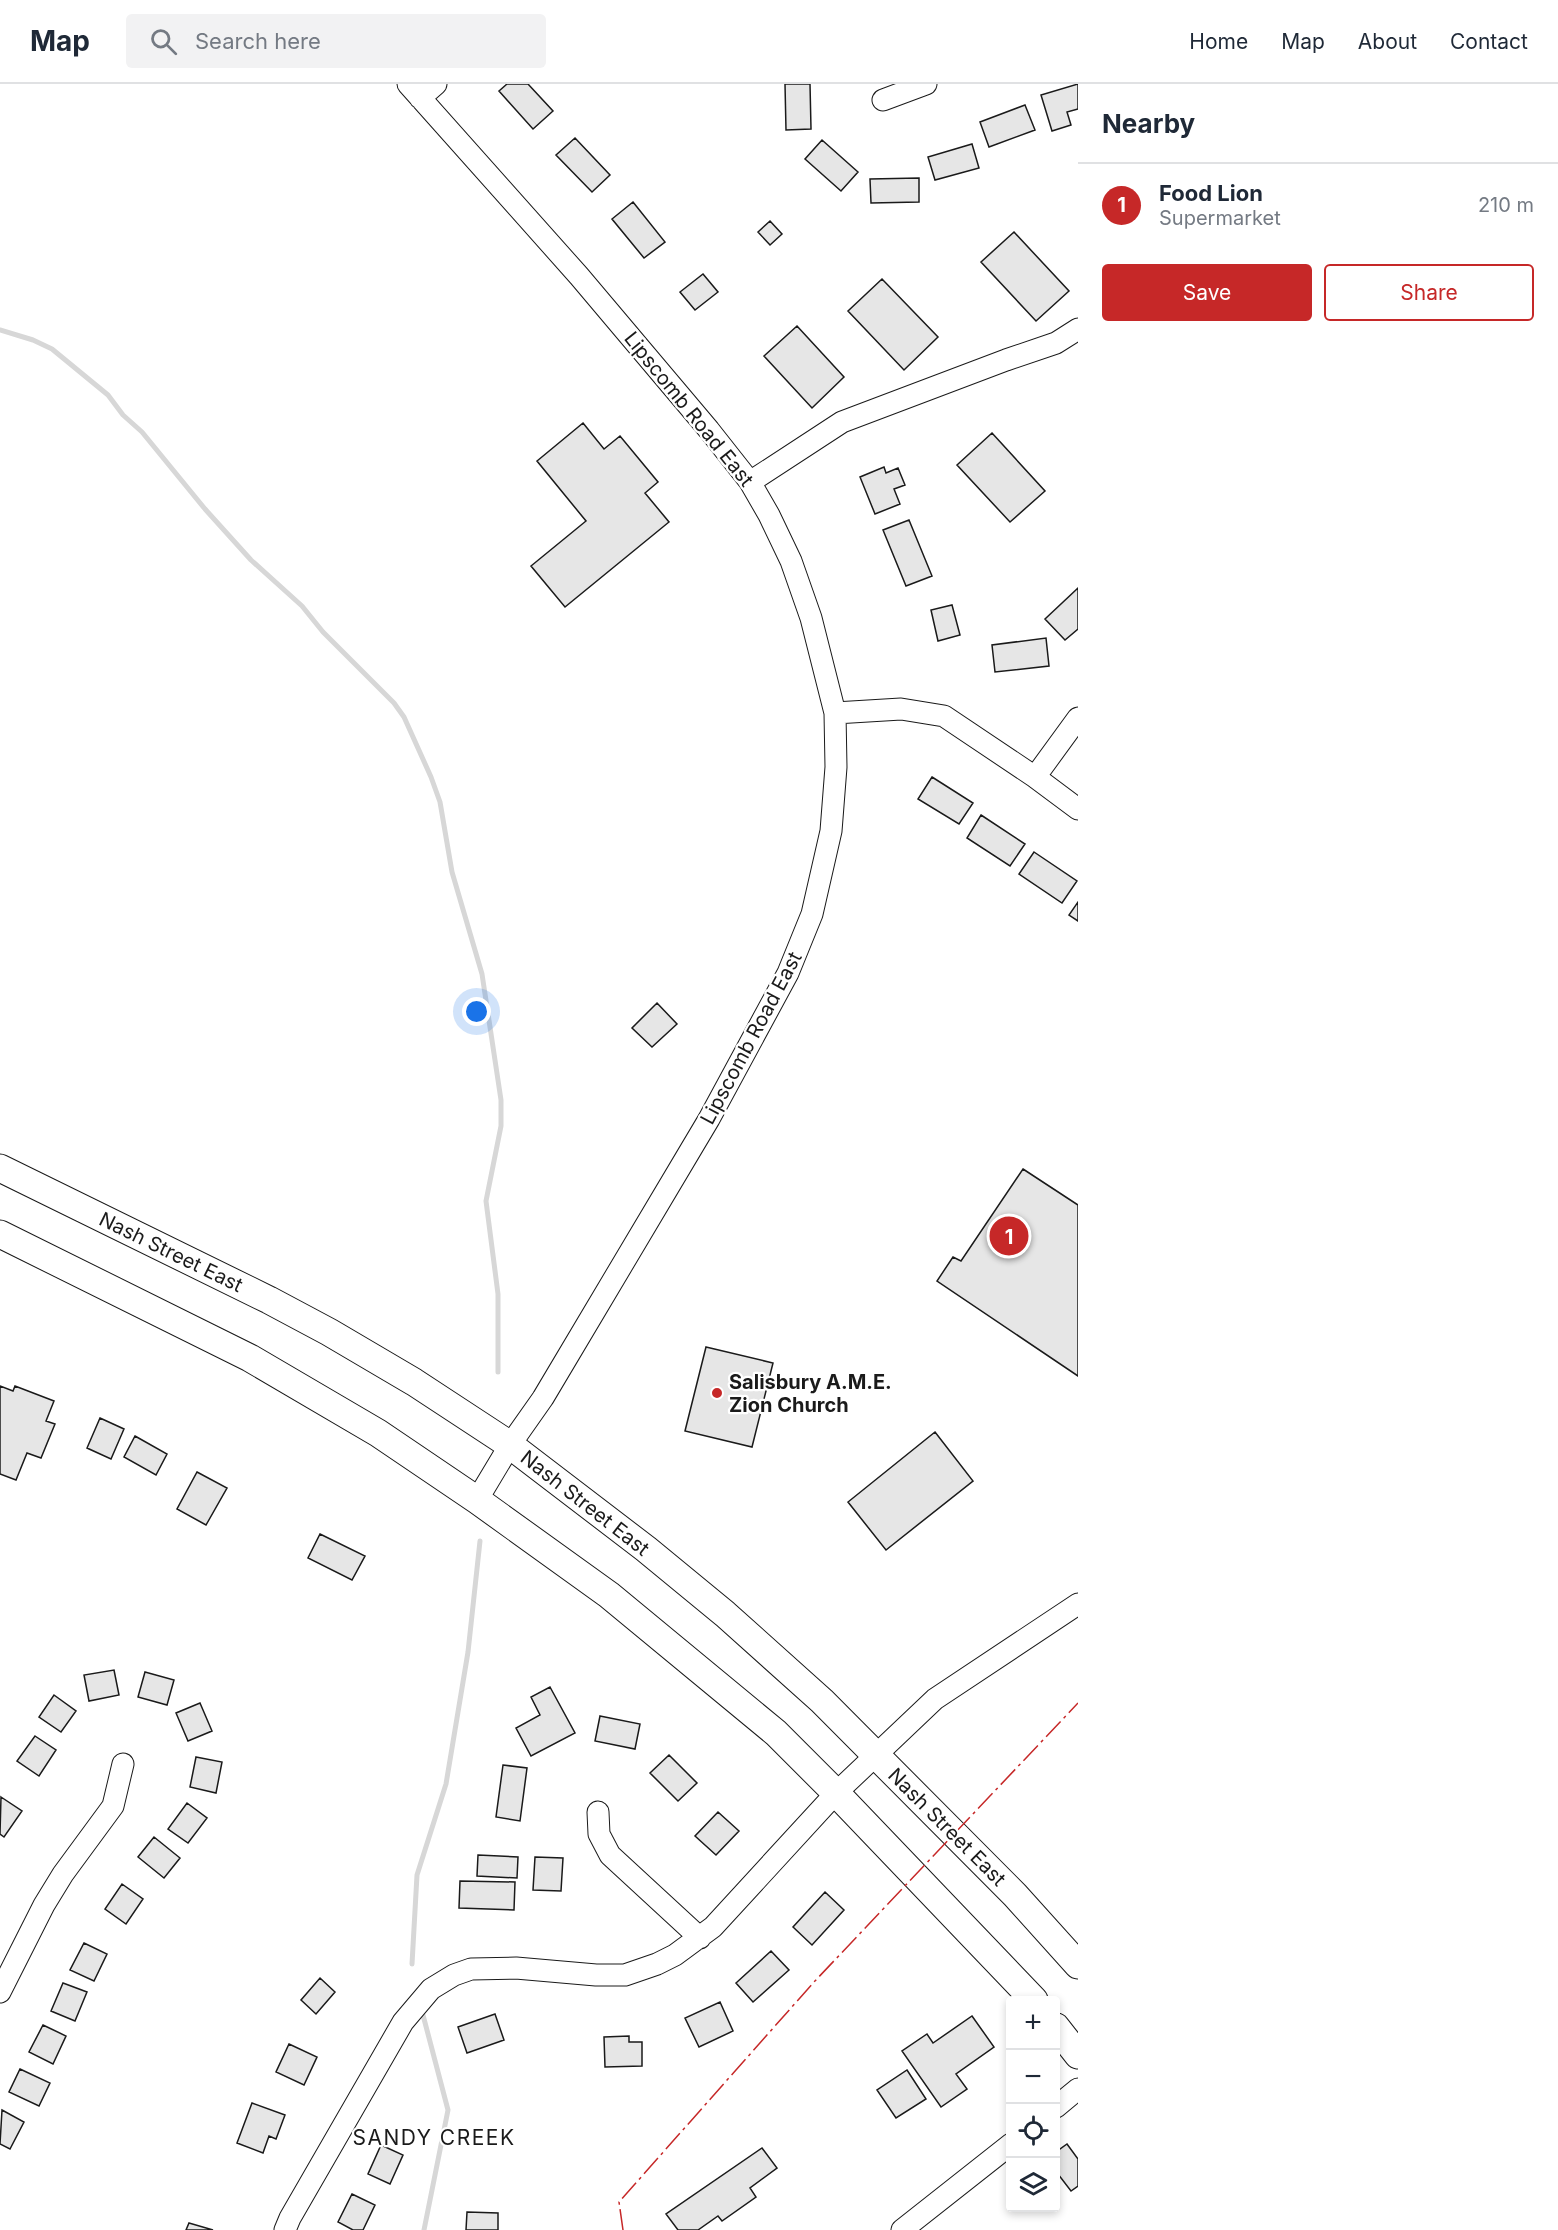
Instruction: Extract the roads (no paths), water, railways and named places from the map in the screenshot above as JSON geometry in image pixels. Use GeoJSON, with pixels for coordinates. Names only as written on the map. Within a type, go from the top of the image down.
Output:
{"type":"FeatureCollection","features":[{"type":"Feature","properties":{"kind":"main road","name":"Nash Street East"},"geometry":{"type":"LineString","coordinates":[[0,1168],[269,1300],[319,1327],[414,1382],[510,1445],[646,1549],[725,1614],[822,1701],[1015,1895],[1078,1965]]}},
{"type":"Feature","properties":{"kind":"main road"},"geometry":{"type":"LineString","coordinates":[[0,1234],[250,1358],[378,1433],[477,1500],[618,1602],[776,1733],[1029,1996]]}},
{"type":"Feature","properties":{"kind":"main road"},"geometry":{"type":"LineString","coordinates":[[1060,2032],[1078,2055]]}},
{"type":"Feature","properties":{"kind":"street"},"geometry":{"type":"LineString","coordinates":[[414,91],[436,84]]}},
{"type":"Feature","properties":{"kind":"street"},"geometry":{"type":"LineString","coordinates":[[883,100],[926,84]]}},
{"type":"Feature","properties":{"kind":"street","name":"Lipscomb Road East"},"geometry":{"type":"LineString","coordinates":[[414,91],[579,276],[750,482],[791,561],[811,618],[835,713],[836,767],[831,831],[812,914],[788,973],[709,1119],[543,1398],[510,1445],[477,1500]]}},
{"type":"Feature","properties":{"kind":"street"},"geometry":{"type":"LineString","coordinates":[[750,482],[842,422],[1056,343],[1078,329]]}},
{"type":"Feature","properties":{"kind":"street"},"geometry":{"type":"LineString","coordinates":[[835,713],[901,710],[944,716],[1035,777],[1078,810]]}},
{"type":"Feature","properties":{"kind":"street"},"geometry":{"type":"LineString","coordinates":[[1035,777],[1078,718]]}},
{"type":"Feature","properties":{"kind":"street"},"geometry":{"type":"LineString","coordinates":[[285,2230],[403,2022],[430,1989],[454,1975],[471,1969],[516,1968],[596,1976],[625,1975],[666,1960],[714,1927],[836,1793],[935,1699],[1078,1604]]}},
{"type":"Feature","properties":{"kind":"street"},"geometry":{"type":"LineString","coordinates":[[0,1992],[44,1905],[63,1874],[113,1806],[123,1764]]}},
{"type":"Feature","properties":{"kind":"street"},"geometry":{"type":"LineString","coordinates":[[598,1812],[599,1834],[610,1855],[700,1938]]}},
{"type":"Feature","properties":{"kind":"street"},"geometry":{"type":"LineString","coordinates":[[1060,2104],[1078,2089]]}},
{"type":"Feature","properties":{"kind":"street"},"geometry":{"type":"LineString","coordinates":[[902,2230],[1006,2148]]}},
{"type":"Feature","properties":{"kind":"waterway"},"geometry":{"type":"LineString","coordinates":[[0,330],[33,340],[52,349],[108,395],[251,560],[302,606],[323,632],[394,703],[404,717],[440,802],[452,872],[482,974],[501,1100],[501,1126],[486,1201],[498,1294],[498,1372]]}},
{"type":"Feature","properties":{"kind":"waterway"},"geometry":{"type":"LineString","coordinates":[[412,1964],[417,1875],[446,1784],[468,1652],[480,1541]]}},
{"type":"Feature","properties":{"kind":"waterway"},"geometry":{"type":"LineString","coordinates":[[423,2015],[448,2110],[424,2230]]}},
{"type":"Feature","properties":{"kind":"place","name":"Food Lion"},"geometry":{"type":"Point","coordinates":[1009,1236]}},
{"type":"Feature","properties":{"kind":"place","name":"Salisbury A.M.E. Zion Church"},"geometry":{"type":"Point","coordinates":[717,1393]}},
{"type":"Feature","properties":{"kind":"district","name":"SANDY CREEK"},"geometry":{"type":"Point","coordinates":[434,2138]}}]}
